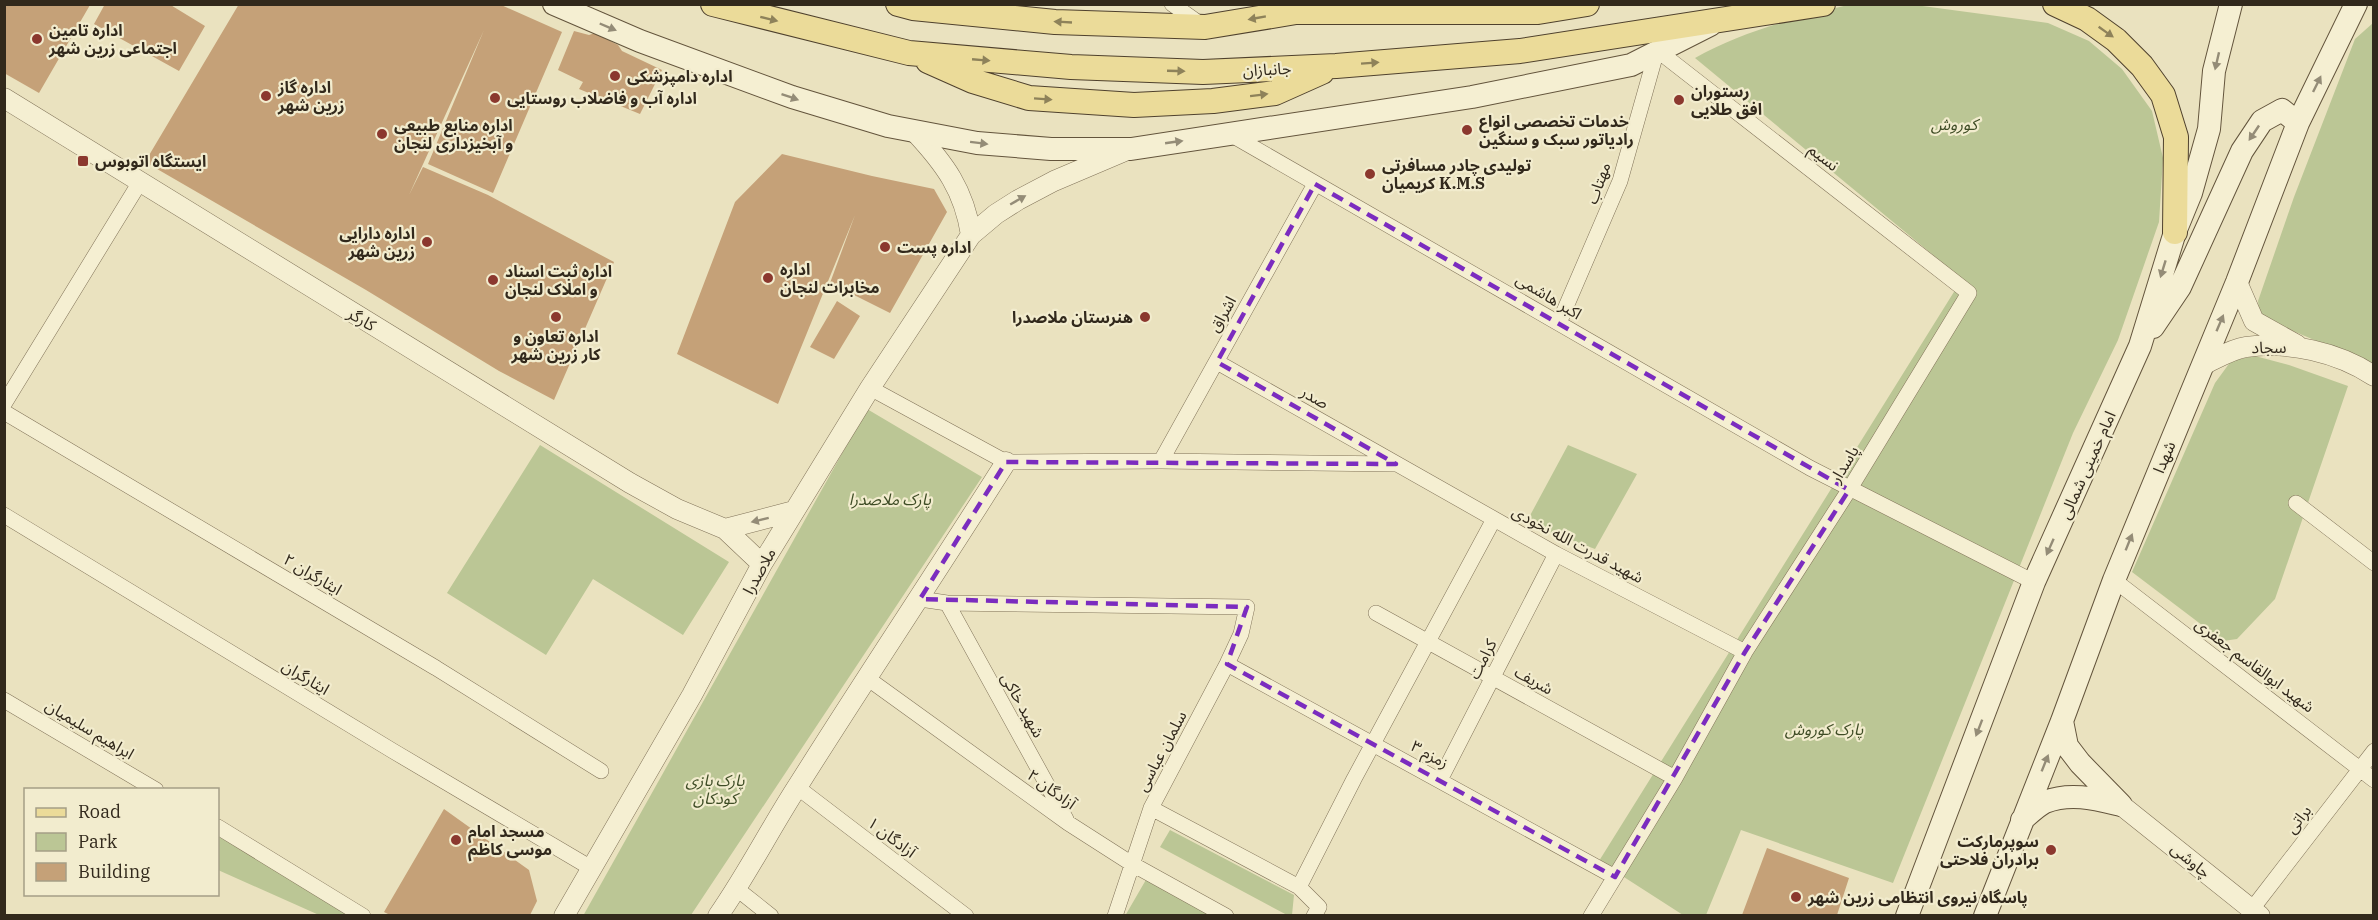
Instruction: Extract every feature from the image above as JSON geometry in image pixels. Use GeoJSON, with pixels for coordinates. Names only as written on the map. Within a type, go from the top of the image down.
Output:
{"type":"FeatureCollection","features":[{"type":"Feature","properties":{"kind":"main road"},"geometry":{"type":"LineString","coordinates":[[554,4],[640,41],[792,97],[888,126],[977,143],[1051,149],[1131,149],[1472,97],[1631,65],[1722,19]]}},
{"type":"Feature","properties":{"kind":"main road"},"geometry":{"type":"LineString","coordinates":[[898,4],[913,8],[1056,22],[1205,27],[1296,12],[1538,12],[1587,4]]}},
{"type":"Feature","properties":{"kind":"main road","name":"جانبازان"},"geometry":{"type":"LineString","coordinates":[[725,6],[909,53],[1071,68],[1192,72],[1336,66],[1520,51],[1722,19],[1766,15],[1823,4]]}},
{"type":"Feature","properties":{"kind":"main road"},"geometry":{"type":"LineString","coordinates":[[2055,4],[2087,19],[2116,40],[2142,66],[2163,94],[2176,137],[2175,232]]}},
{"type":"Feature","properties":{"kind":"main road","name":"امام خمینی شمالی"},"geometry":{"type":"LineString","coordinates":[[1907,915],[2034,582],[2140,346],[2175,232],[2191,192],[2209,129],[2214,71],[2230,4]]}},
{"type":"Feature","properties":{"kind":"main road","name":"شهدا"},"geometry":{"type":"LineString","coordinates":[[1985,915],[2062,721],[2114,580],[2237,282],[2298,123],[2356,4]]}},
{"type":"Feature","properties":{"kind":"main road"},"geometry":{"type":"LineString","coordinates":[[909,53],[973,81],[1029,99],[1134,105],[1213,101],[1275,93],[1336,66]]}},
{"type":"Feature","properties":{"kind":"main road"},"geometry":{"type":"LineString","coordinates":[[2140,346],[2180,287],[2242,151],[2262,121],[2282,110],[2298,123]]}},
{"type":"Feature","properties":{"kind":"main road"},"geometry":{"type":"LineString","coordinates":[[2062,721],[2067,746],[2121,806]]}},
{"type":"Feature","properties":{"kind":"main road"},"geometry":{"type":"LineString","coordinates":[[2021,821],[2044,802],[2066,797],[2086,796],[2121,806]]}},
{"type":"Feature","properties":{"kind":"street"},"geometry":{"type":"LineString","coordinates":[[1172,4],[1205,27]]}},
{"type":"Feature","properties":{"kind":"street","name":"نسیم"},"geometry":{"type":"LineString","coordinates":[[1657,50],[1969,292]]}},
{"type":"Feature","properties":{"kind":"street","name":"مهتاب"},"geometry":{"type":"LineString","coordinates":[[1559,323],[1620,181],[1657,50]]}},
{"type":"Feature","properties":{"kind":"street","name":"کارگر"},"geometry":{"type":"LineString","coordinates":[[4,98],[630,483],[677,509],[725,529],[762,564]]}},
{"type":"Feature","properties":{"kind":"street"},"geometry":{"type":"LineString","coordinates":[[914,131],[934,153],[961,194],[967,211],[971,235]]}},
{"type":"Feature","properties":{"kind":"street","name":"اکبر هاشمی"},"geometry":{"type":"LineString","coordinates":[[1230,134],[1849,490],[2034,582]]}},
{"type":"Feature","properties":{"kind":"street","name":"ملاصدرا"},"geometry":{"type":"LineString","coordinates":[[564,915],[692,694],[762,564],[870,388],[971,235],[996,214],[1018,200],[1054,181],[1131,149]]}},
{"type":"Feature","properties":{"kind":"street"},"geometry":{"type":"LineString","coordinates":[[4,404],[140,182]]}},
{"type":"Feature","properties":{"kind":"street","name":"اشراق"},"geometry":{"type":"LineString","coordinates":[[1161,461],[1316,184]]}},
{"type":"Feature","properties":{"kind":"street","name":"سجاد"},"geometry":{"type":"LineString","coordinates":[[2237,282],[2254,321],[2302,348]]}},
{"type":"Feature","properties":{"kind":"street","name":"پاسدار"},"geometry":{"type":"LineString","coordinates":[[1591,915],[1675,778],[1745,652],[1849,490],[1969,292]]}},
{"type":"Feature","properties":{"kind":"street","name":"سجاد"},"geometry":{"type":"LineString","coordinates":[[2203,365],[2243,347],[2279,345],[2302,348],[2357,365],[2373,376]]}},
{"type":"Feature","properties":{"kind":"street","name":"صدر"},"geometry":{"type":"LineString","coordinates":[[1217,362],[1396,464]]}},
{"type":"Feature","properties":{"kind":"street"},"geometry":{"type":"LineString","coordinates":[[870,388],[1006,462],[1396,464]]}},
{"type":"Feature","properties":{"kind":"street","name":"ایثارگران ۲"},"geometry":{"type":"LineString","coordinates":[[4,412],[436,668],[601,771]]}},
{"type":"Feature","properties":{"kind":"street"},"geometry":{"type":"LineString","coordinates":[[718,915],[737,889],[797,787],[1006,462]]}},
{"type":"Feature","properties":{"kind":"street","name":"شهید قدرت الله نخودی"},"geometry":{"type":"LineString","coordinates":[[1396,464],[1556,554],[1745,652]]}},
{"type":"Feature","properties":{"kind":"street"},"geometry":{"type":"LineString","coordinates":[[2296,503],[2373,563]]}},
{"type":"Feature","properties":{"kind":"street"},"geometry":{"type":"LineString","coordinates":[[725,529],[794,511]]}},
{"type":"Feature","properties":{"kind":"street","name":"ایثارگران"},"geometry":{"type":"LineString","coordinates":[[4,515],[591,868]]}},
{"type":"Feature","properties":{"kind":"street"},"geometry":{"type":"LineString","coordinates":[[1299,887],[1494,519]]}},
{"type":"Feature","properties":{"kind":"street","name":"کرامت"},"geometry":{"type":"LineString","coordinates":[[1440,780],[1556,554]]}},
{"type":"Feature","properties":{"kind":"street","name":"شهید ابوالقاسم جعفری"},"geometry":{"type":"LineString","coordinates":[[2114,580],[2373,780]]}},
{"type":"Feature","properties":{"kind":"street"},"geometry":{"type":"LineString","coordinates":[[920,599],[947,603]]}},
{"type":"Feature","properties":{"kind":"street","name":"سلمان عباسی"},"geometry":{"type":"LineString","coordinates":[[947,603],[1247,607],[1241,634],[1227,664],[1151,808],[1115,915]]}},
{"type":"Feature","properties":{"kind":"street","name":"شهید خاکی"},"geometry":{"type":"LineString","coordinates":[[947,603],[1068,823]]}},
{"type":"Feature","properties":{"kind":"street","name":"شریف"},"geometry":{"type":"LineString","coordinates":[[1376,613],[1675,778]]}},
{"type":"Feature","properties":{"kind":"street","name":"زمزم ۳"},"geometry":{"type":"LineString","coordinates":[[1227,664],[1615,877]]}},
{"type":"Feature","properties":{"kind":"street","name":"آزادگان ۲"},"geometry":{"type":"LineString","coordinates":[[867,678],[1068,823],[1132,864],[1226,915]]}},
{"type":"Feature","properties":{"kind":"street","name":"ابراهیم سلیمیان"},"geometry":{"type":"LineString","coordinates":[[4,700],[154,788]]}},
{"type":"Feature","properties":{"kind":"street","name":"براتی"},"geometry":{"type":"LineString","coordinates":[[2256,912],[2373,751]]}},
{"type":"Feature","properties":{"kind":"street","name":"آزادگان ۱"},"geometry":{"type":"LineString","coordinates":[[797,787],[966,915]]}},
{"type":"Feature","properties":{"kind":"street","name":"چاوشی"},"geometry":{"type":"LineString","coordinates":[[2121,806],[2256,912]]}},
{"type":"Feature","properties":{"kind":"street"},"geometry":{"type":"LineString","coordinates":[[1151,808],[1299,887],[1319,907],[1314,915]]}},
{"type":"Feature","properties":{"kind":"street"},"geometry":{"type":"LineString","coordinates":[[219,828],[363,915]]}},
{"type":"Feature","properties":{"kind":"street"},"geometry":{"type":"LineString","coordinates":[[737,889],[771,915]]}},
{"type":"Feature","properties":{"kind":"highlighted area"},"geometry":{"type":"Polygon","coordinates":[[[1315,184],[1849,490],[1745,652],[1615,877],[1227,664],[1247,607],[920,599],[1006,462],[1396,464],[1217,362],[1315,184]]]}},
{"type":"Feature","properties":{"kind":"green space"},"geometry":{"type":"Polygon","coordinates":[[[1852,4],[1915,5],[2048,23],[2089,41],[2122,69],[2152,111],[2163,158],[2159,222],[2118,340],[2073,433],[1893,883],[1741,830],[1706,915],[1683,915],[1599,861],[1962,279],[1695,58],[1752,32],[1852,4]]]}},
{"type":"Feature","properties":{"kind":"green space"},"geometry":{"type":"Polygon","coordinates":[[[2373,23],[2373,365],[2260,317],[2258,301],[2294,197],[2355,39],[2373,23]]]}},
{"type":"Feature","properties":{"kind":"green space"},"geometry":{"type":"Polygon","coordinates":[[[2255,356],[2289,365],[2348,386],[2275,599],[2237,639],[2223,641],[2132,572],[2215,383],[2231,361],[2255,356]]]}},
{"type":"Feature","properties":{"kind":"green space","name":"پارک ملاصدرا"},"geometry":{"type":"Polygon","coordinates":[[[867,409],[982,477],[691,915],[583,916],[867,409]]]}},
{"type":"Feature","properties":{"kind":"green space"},"geometry":{"type":"Polygon","coordinates":[[[540,445],[729,562],[683,635],[593,579],[546,655],[447,593],[540,445]]]}},
{"type":"Feature","properties":{"kind":"green space"},"geometry":{"type":"Polygon","coordinates":[[[1568,445],[1637,474],[1595,549],[1526,523],[1568,445]]]}},
{"type":"Feature","properties":{"kind":"green space"},"geometry":{"type":"Polygon","coordinates":[[[1170,830],[1294,895],[1292,915],[1287,915],[1160,847],[1170,830]]]}},
{"type":"Feature","properties":{"kind":"green space"},"geometry":{"type":"Polygon","coordinates":[[[219,834],[352,915],[319,915],[219,870],[219,834]]]}},
{"type":"Feature","properties":{"kind":"green space"},"geometry":{"type":"Polygon","coordinates":[[[1147,878],[1210,916],[1125,916],[1147,878]]]}},
{"type":"Feature","properties":{"kind":"building"},"geometry":{"type":"Polygon","coordinates":[[[105,4],[169,4],[205,26],[179,71],[94,24],[105,4]]]}},
{"type":"Feature","properties":{"kind":"building"},"geometry":{"type":"Polygon","coordinates":[[[239,4],[499,4],[562,32],[493,193],[428,164],[484,30],[409,195],[423,167],[488,195],[614,262],[554,400],[499,371],[366,290],[145,162],[239,4]]]}},
{"type":"Feature","properties":{"kind":"building","name":"اداره تامین اجتماعی زرین شهر"},"geometry":{"type":"Polygon","coordinates":[[[4,5],[90,5],[39,93],[4,73],[4,5]]]}},
{"type":"Feature","properties":{"kind":"building","name":"اداره دامپزشکی"},"geometry":{"type":"Polygon","coordinates":[[[574,31],[589,35],[595,33],[618,45],[622,51],[662,70],[640,114],[579,89],[583,82],[558,70],[574,31]]]}},
{"type":"Feature","properties":{"kind":"building","name":"اداره مخابرات لنجان"},"geometry":{"type":"Polygon","coordinates":[[[782,154],[934,189],[947,212],[890,313],[830,283],[855,215],[778,404],[677,354],[735,202],[782,154]]]}},
{"type":"Feature","properties":{"kind":"building"},"geometry":{"type":"Polygon","coordinates":[[[837,301],[860,316],[834,359],[810,347],[837,301]]]}},
{"type":"Feature","properties":{"kind":"building","name":"مسجد امام موسی کاظم"},"geometry":{"type":"Polygon","coordinates":[[[444,809],[529,870],[537,901],[530,915],[390,915],[384,912],[444,809]]]}},
{"type":"Feature","properties":{"kind":"building","name":"پاسگاه نیروی انتظامی زرین شهر"},"geometry":{"type":"Polygon","coordinates":[[[1767,848],[1849,878],[1837,915],[1742,915],[1767,848]]]}},
{"type":"Feature","properties":{"kind":"place","name":"اداره تامین اجتماعی زرین شهر"},"geometry":{"type":"Point","coordinates":[37,39]}},
{"type":"Feature","properties":{"kind":"place","name":"اداره دامپزشکی"},"geometry":{"type":"Point","coordinates":[615,76]}},
{"type":"Feature","properties":{"kind":"place","name":"اداره گاز زرین شهر"},"geometry":{"type":"Point","coordinates":[266,96]}},
{"type":"Feature","properties":{"kind":"place","name":"اداره آب و فاضلاب روستایی"},"geometry":{"type":"Point","coordinates":[495,98]}},
{"type":"Feature","properties":{"kind":"place","name":"رستوران افق طلایی"},"geometry":{"type":"Point","coordinates":[1679,100]}},
{"type":"Feature","properties":{"kind":"place","name":"خدمات تخصصی انواع رادیاتور سبک و سنگین"},"geometry":{"type":"Point","coordinates":[1467,130]}},
{"type":"Feature","properties":{"kind":"place","name":"اداره منابع طبیعی و آبخیزداری لنجان"},"geometry":{"type":"Point","coordinates":[382,134]}},
{"type":"Feature","properties":{"kind":"place","name":"ایستگاه اتوبوس"},"geometry":{"type":"Point","coordinates":[83,161]}},
{"type":"Feature","properties":{"kind":"place","name":"تولیدی چادر مسافرتی کریمیان K.M.S"},"geometry":{"type":"Point","coordinates":[1370,174]}},
{"type":"Feature","properties":{"kind":"place","name":"اداره دارایی زرین شهر"},"geometry":{"type":"Point","coordinates":[427,242]}},
{"type":"Feature","properties":{"kind":"place","name":"اداره پست"},"geometry":{"type":"Point","coordinates":[885,247]}},
{"type":"Feature","properties":{"kind":"place","name":"اداره مخابرات لنجان"},"geometry":{"type":"Point","coordinates":[768,278]}},
{"type":"Feature","properties":{"kind":"place","name":"اداره ثبت اسناد و املاک لنجان"},"geometry":{"type":"Point","coordinates":[493,280]}},
{"type":"Feature","properties":{"kind":"place","name":"اداره تعاون و کار زرین شهر"},"geometry":{"type":"Point","coordinates":[556,317]}},
{"type":"Feature","properties":{"kind":"place","name":"هنرستان ملاصدرا"},"geometry":{"type":"Point","coordinates":[1145,317]}},
{"type":"Feature","properties":{"kind":"place","name":"مسجد امام موسی کاظم"},"geometry":{"type":"Point","coordinates":[456,840]}},
{"type":"Feature","properties":{"kind":"place","name":"سوپرمارکت برادران فلاحتی"},"geometry":{"type":"Point","coordinates":[2051,850]}},
{"type":"Feature","properties":{"kind":"place","name":"پاسگاه نیروی انتظامی زرین شهر"},"geometry":{"type":"Point","coordinates":[1796,897]}},
{"type":"Feature","properties":{"kind":"park label","name":"کوروش"},"geometry":{"type":"Point","coordinates":[1954,124]}},
{"type":"Feature","properties":{"kind":"park label","name":"پارک کوروش"},"geometry":{"type":"Point","coordinates":[1824,729]}},
{"type":"Feature","properties":{"kind":"park label","name":"پارک بازی کودکان"},"geometry":{"type":"Point","coordinates":[715,789]}}]}
